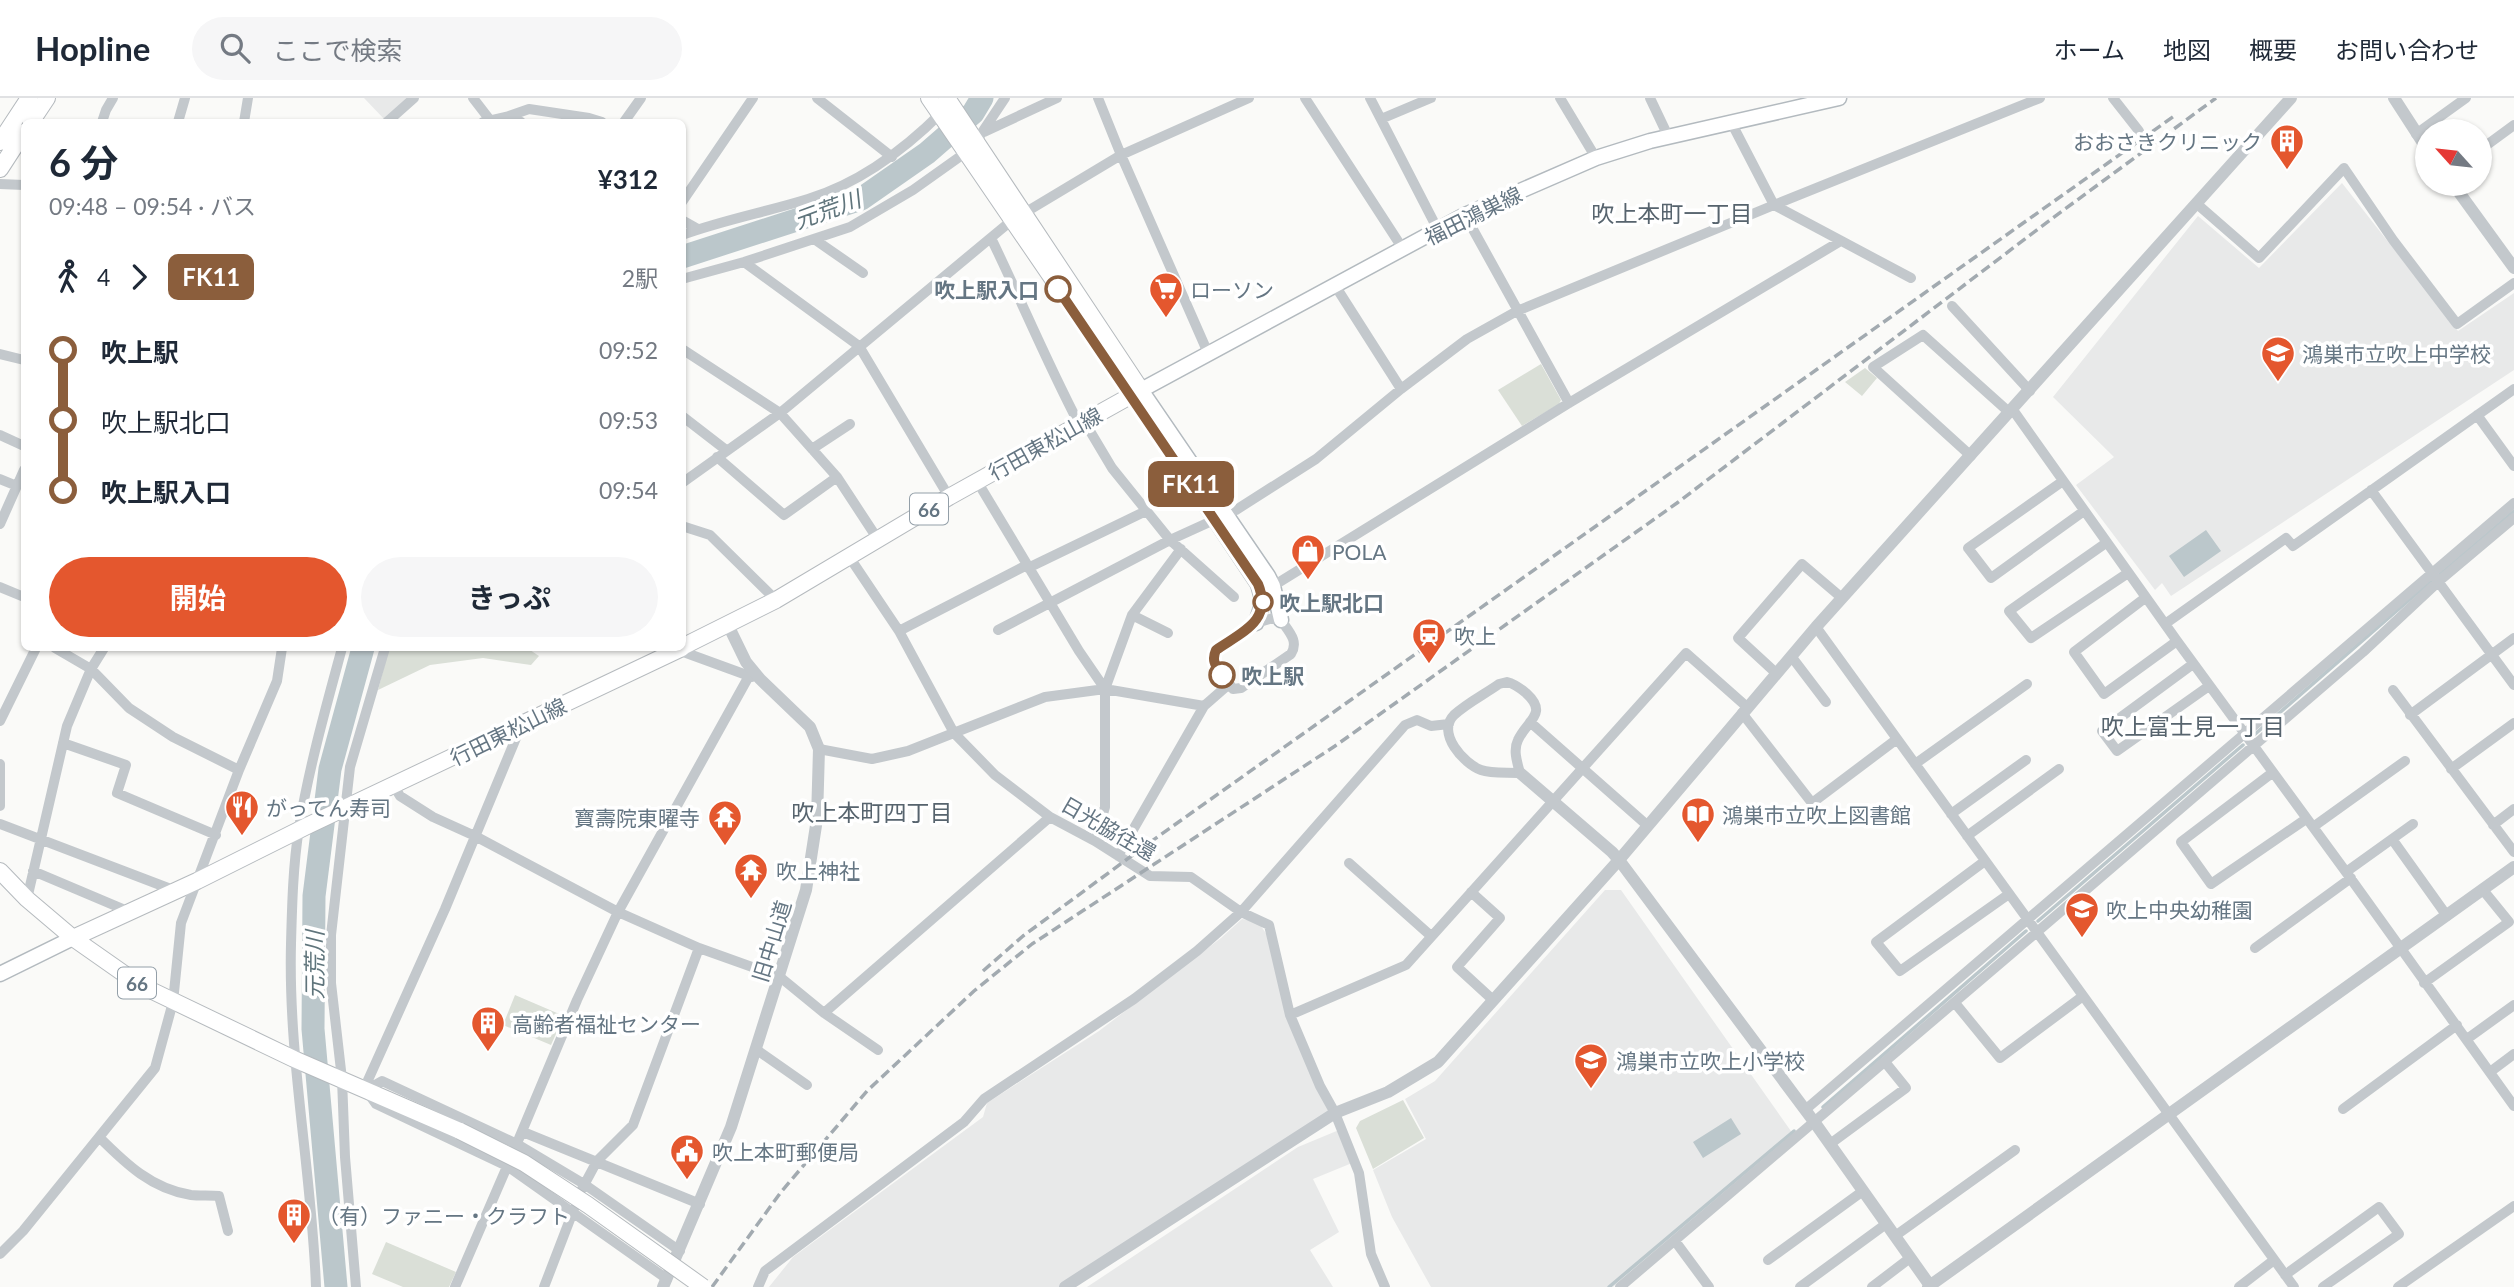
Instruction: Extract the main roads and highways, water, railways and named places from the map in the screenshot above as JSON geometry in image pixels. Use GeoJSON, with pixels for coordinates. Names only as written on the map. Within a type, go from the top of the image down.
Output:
{"type":"FeatureCollection","features":[{"type":"Feature","properties":{"kind":"main road"},"geometry":{"type":"LineString","coordinates":[[0,142],[29,98]]}},
{"type":"Feature","properties":{"kind":"main road"},"geometry":{"type":"LineString","coordinates":[[33,119],[47,98]]}},
{"type":"Feature","properties":{"kind":"main road"},"geometry":{"type":"LineString","coordinates":[[929,98],[947,106],[1017,218],[1220,517],[1273,586],[1281,620]]}},
{"type":"Feature","properties":{"kind":"main road","name":"福田鴻巣線"},"geometry":{"type":"LineString","coordinates":[[1137,393],[1465,215],[1596,158],[1668,136],[1832,99]]}},
{"type":"Feature","properties":{"kind":"main road"},"geometry":{"type":"LineString","coordinates":[[0,169],[21,137]]}},
{"type":"Feature","properties":{"kind":"main road","name":"行田東松山線"},"geometry":{"type":"LineString","coordinates":[[686,645],[776,600],[877,538],[1137,393]]}},
{"type":"Feature","properties":{"kind":"main road"},"geometry":{"type":"LineString","coordinates":[[1220,517],[1262,593],[1263,602],[1256,623]]}},
{"type":"Feature","properties":{"kind":"main road","name":"行田東松山線"},"geometry":{"type":"LineString","coordinates":[[73,938],[673,651]]}},
{"type":"Feature","properties":{"kind":"main road","name":"66"},"geometry":{"type":"LineString","coordinates":[[0,871],[27,899],[109,965],[173,1002],[296,1060],[460,1131],[524,1163],[704,1287]]}},
{"type":"Feature","properties":{"kind":"main road"},"geometry":{"type":"LineString","coordinates":[[0,974],[73,938]]}},
{"type":"Feature","properties":{"kind":"waterway","name":"元荒川"},"geometry":{"type":"LineString","coordinates":[[686,256],[861,199],[927,153],[973,113],[982,98]]}},
{"type":"Feature","properties":{"kind":"waterway"},"geometry":{"type":"LineString","coordinates":[[2440,574],[2514,511]]}},
{"type":"Feature","properties":{"kind":"waterway"},"geometry":{"type":"LineString","coordinates":[[2254,735],[2431,581]]}},
{"type":"Feature","properties":{"kind":"waterway","name":"元荒川"},"geometry":{"type":"LineString","coordinates":[[336,1287],[313,1029],[314,896],[330,769],[362,651]]}},
{"type":"Feature","properties":{"kind":"waterway"},"geometry":{"type":"LineString","coordinates":[[2038,921],[2243,745]]}},
{"type":"Feature","properties":{"kind":"waterway"},"geometry":{"type":"LineString","coordinates":[[1823,1107],[2026,931]]}},
{"type":"Feature","properties":{"kind":"waterway"},"geometry":{"type":"LineString","coordinates":[[1609,1287],[1794,1131]]}},
{"type":"Feature","properties":{"kind":"railway"},"geometry":{"type":"LineString","coordinates":[[712,1287],[781,1192],[867,1091],[974,991],[1032,944],[1335,746],[1677,503],[2050,220],[2216,98]]}},
{"type":"Feature","properties":{"kind":"railway"},"geometry":{"type":"LineString","coordinates":[[983,971],[1023,936],[1149,843],[2177,114]]}},
{"type":"Feature","properties":{"kind":"place","name":"おおさきクリニック"},"geometry":{"type":"Point","coordinates":[2287,171]}},
{"type":"Feature","properties":{"kind":"place","name":"吹上駅入口"},"geometry":{"type":"Point","coordinates":[1058,289]}},
{"type":"Feature","properties":{"kind":"place","name":"ローソン"},"geometry":{"type":"Point","coordinates":[1166,319]}},
{"type":"Feature","properties":{"kind":"place","name":"鴻巣市立吹上中学校"},"geometry":{"type":"Point","coordinates":[2278,383]}},
{"type":"Feature","properties":{"kind":"place","name":"POLA"},"geometry":{"type":"Point","coordinates":[1308,581]}},
{"type":"Feature","properties":{"kind":"place","name":"吹上駅北口"},"geometry":{"type":"Point","coordinates":[1263,602]}},
{"type":"Feature","properties":{"kind":"place","name":"吹上"},"geometry":{"type":"Point","coordinates":[1429,665]}},
{"type":"Feature","properties":{"kind":"place","name":"吹上駅"},"geometry":{"type":"Point","coordinates":[1222,675]}},
{"type":"Feature","properties":{"kind":"place","name":"がってん寿司"},"geometry":{"type":"Point","coordinates":[242,837]}},
{"type":"Feature","properties":{"kind":"place","name":"鴻巣市立吹上図書館"},"geometry":{"type":"Point","coordinates":[1698,844]}},
{"type":"Feature","properties":{"kind":"place","name":"寶壽院東曜寺"},"geometry":{"type":"Point","coordinates":[725,847]}},
{"type":"Feature","properties":{"kind":"place","name":"吹上神社"},"geometry":{"type":"Point","coordinates":[751,900]}},
{"type":"Feature","properties":{"kind":"place","name":"吹上中央幼稚園"},"geometry":{"type":"Point","coordinates":[2082,939]}},
{"type":"Feature","properties":{"kind":"place","name":"高齢者福祉センター"},"geometry":{"type":"Point","coordinates":[488,1053]}},
{"type":"Feature","properties":{"kind":"place","name":"鴻巣市立吹上小学校"},"geometry":{"type":"Point","coordinates":[1591,1090]}},
{"type":"Feature","properties":{"kind":"place","name":"吹上本町郵便局"},"geometry":{"type":"Point","coordinates":[687,1181]}},
{"type":"Feature","properties":{"kind":"place","name":"（有）ファニー・クラフト"},"geometry":{"type":"Point","coordinates":[294,1245]}},
{"type":"Feature","properties":{"kind":"district","name":"吹上本町一丁目"},"geometry":{"type":"Point","coordinates":[1672,213]}},
{"type":"Feature","properties":{"kind":"district","name":"吹上富士見一丁目"},"geometry":{"type":"Point","coordinates":[2193,726]}},
{"type":"Feature","properties":{"kind":"district","name":"吹上本町四丁目"},"geometry":{"type":"Point","coordinates":[872,812]}}]}
